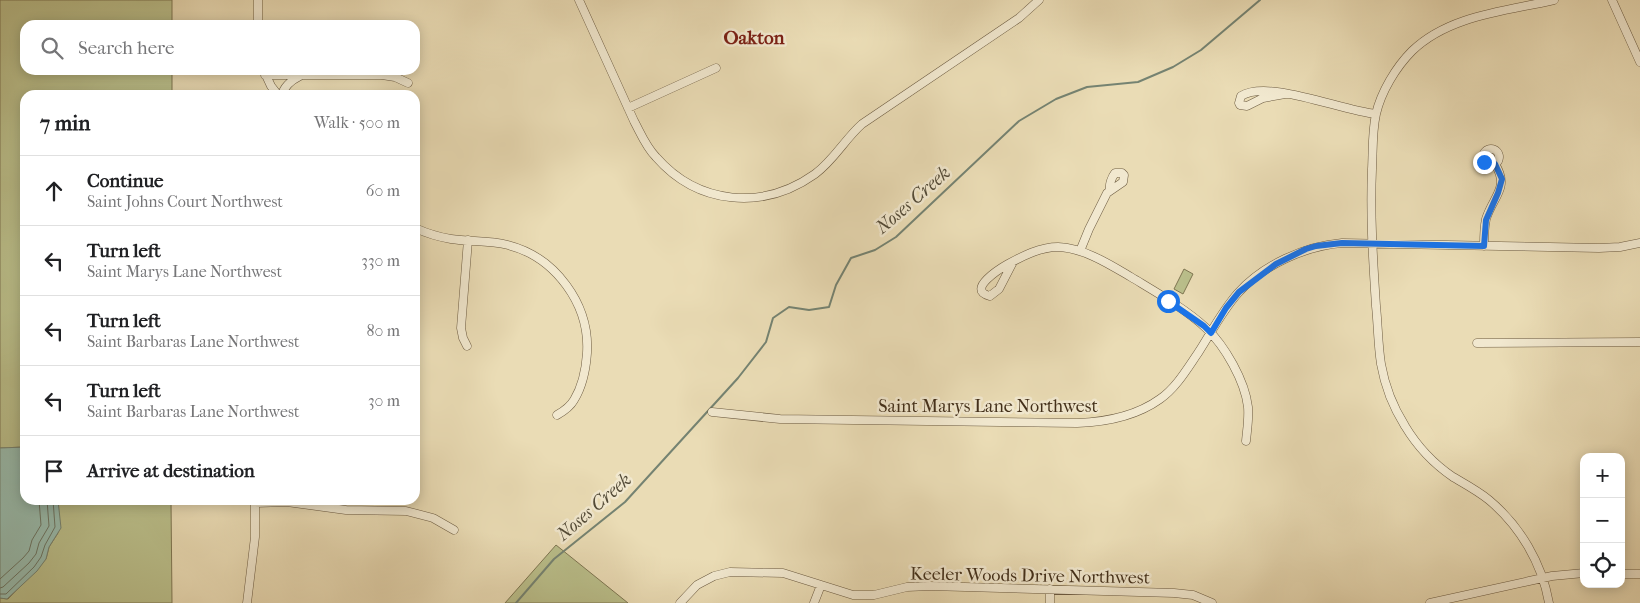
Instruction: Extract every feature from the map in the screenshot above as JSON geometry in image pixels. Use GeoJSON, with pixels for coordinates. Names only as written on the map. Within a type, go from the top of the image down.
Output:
{"type":"FeatureCollection","features":[{"type":"Feature","properties":{"kind":"street"},"geometry":{"type":"LineString","coordinates":[[258,0],[258,20]]}},
{"type":"Feature","properties":{"kind":"street"},"geometry":{"type":"LineString","coordinates":[[580,0],[628,108],[644,141],[656,157],[668,170],[688,184],[705,192],[728,197],[754,198],[777,194],[794,187],[817,173],[862,124],[1019,18],[1039,0]]}},
{"type":"Feature","properties":{"kind":"street"},"geometry":{"type":"LineString","coordinates":[[1549,603],[1543,578],[1528,545],[1507,518],[1489,500],[1447,472],[1430,458],[1412,438],[1387,390],[1381,364],[1372,244],[1372,188],[1376,114],[1384,91],[1412,50],[1433,35],[1464,21],[1554,0]]}},
{"type":"Feature","properties":{"kind":"street"},"geometry":{"type":"LineString","coordinates":[[1612,0],[1640,62]]}},
{"type":"Feature","properties":{"kind":"street"},"geometry":{"type":"LineString","coordinates":[[628,108],[716,68]]}},
{"type":"Feature","properties":{"kind":"street"},"geometry":{"type":"LineString","coordinates":[[266,75],[277,90]]}},
{"type":"Feature","properties":{"kind":"street"},"geometry":{"type":"LineString","coordinates":[[284,90],[290,82],[302,75],[382,75],[395,77],[408,83]]}},
{"type":"Feature","properties":{"kind":"street"},"geometry":{"type":"LineString","coordinates":[[1285,94],[1263,98],[1246,106],[1239,104],[1241,96],[1256,90],[1285,94],[1333,103],[1357,111],[1376,114]]}},
{"type":"Feature","properties":{"kind":"street"},"geometry":{"type":"LineString","coordinates":[[1484,246],[1486,220],[1502,183],[1501,174],[1495,164]]}},
{"type":"Feature","properties":{"kind":"street"},"geometry":{"type":"LineString","coordinates":[[1080,252],[1089,229],[1110,189]]}},
{"type":"Feature","properties":{"kind":"street"},"geometry":{"type":"LineString","coordinates":[[420,230],[444,238],[508,245],[530,254],[552,268],[560,277],[573,296],[587,340],[586,364],[575,400],[557,415]]}},
{"type":"Feature","properties":{"kind":"street"},"geometry":{"type":"LineString","coordinates":[[467,346],[461,328],[468,240]]}},
{"type":"Feature","properties":{"kind":"street","name":"Saint Marys Lane Northwest"},"geometry":{"type":"LineString","coordinates":[[712,412],[773,418],[816,419],[1077,423],[1107,421],[1138,412],[1163,397],[1183,374],[1226,308],[1239,292],[1259,275],[1306,249],[1342,243],[1600,248],[1640,243]]}},
{"type":"Feature","properties":{"kind":"street"},"geometry":{"type":"LineString","coordinates":[[1013,262],[999,289],[990,296],[985,294],[982,291],[984,282],[1000,268],[1028,254],[1048,248],[1064,248],[1080,252],[1134,279],[1204,326],[1230,361],[1243,387],[1248,407],[1246,441]]}},
{"type":"Feature","properties":{"kind":"street"},"geometry":{"type":"LineString","coordinates":[[1477,343],[1640,342]]}},
{"type":"Feature","properties":{"kind":"street"},"geometry":{"type":"LineString","coordinates":[[742,415],[743,406]]}},
{"type":"Feature","properties":{"kind":"street"},"geometry":{"type":"LineString","coordinates":[[246,603],[254,543],[255,505]]}},
{"type":"Feature","properties":{"kind":"street"},"geometry":{"type":"LineString","coordinates":[[312,505],[352,510],[406,511],[433,518],[454,530]]}},
{"type":"Feature","properties":{"kind":"street","name":"Keeler Woods Drive Northwest"},"geometry":{"type":"LineString","coordinates":[[680,603],[698,585],[714,576],[730,572],[783,573],[853,595],[864,596],[916,586],[1184,593],[1212,603]]}},
{"type":"Feature","properties":{"kind":"street"},"geometry":{"type":"LineString","coordinates":[[1430,603],[1543,578],[1580,573]]}},
{"type":"Feature","properties":{"kind":"street"},"geometry":{"type":"LineString","coordinates":[[1625,574],[1640,574]]}},
{"type":"Feature","properties":{"kind":"street"},"geometry":{"type":"LineString","coordinates":[[814,603],[821,585]]}},
{"type":"Feature","properties":{"kind":"street"},"geometry":{"type":"LineString","coordinates":[[1050,589],[1050,603]]}},
{"type":"Feature","properties":{"kind":"green space"},"geometry":{"type":"Polygon","coordinates":[[[0,0],[172,0],[172,20],[20,20],[20,75],[172,75],[172,90],[20,90],[20,447],[0,448],[0,0]]]}},
{"type":"Feature","properties":{"kind":"green space"},"geometry":{"type":"Polygon","coordinates":[[[1184,269],[1193,274],[1183,294],[1174,289],[1184,269]]]}},
{"type":"Feature","properties":{"kind":"green space"},"geometry":{"type":"Polygon","coordinates":[[[58,505],[171,505],[172,603],[0,603],[0,598],[8,599],[46,559],[49,547],[58,533],[58,505]]]}},
{"type":"Feature","properties":{"kind":"green space"},"geometry":{"type":"Polygon","coordinates":[[[556,545],[628,603],[505,603],[556,545]]]}},
{"type":"Feature","properties":{"kind":"water"},"geometry":{"type":"Polygon","coordinates":[[[20,447],[20,505],[59,505],[61,528],[49,547],[46,559],[37,571],[7,599],[0,598],[0,448],[20,447]]]}},
{"type":"Feature","properties":{"kind":"waterway","name":"Noses Creek"},"geometry":{"type":"LineString","coordinates":[[516,603],[554,559],[625,502],[738,378],[766,342],[773,318],[789,307],[809,310],[829,307],[836,285],[851,258],[875,250],[896,237],[1019,121],[1056,99],[1087,87],[1138,82],[1173,67],[1201,50],[1260,0]]}},
{"type":"Feature","properties":{"kind":"district","name":"Oakton"},"geometry":{"type":"Point","coordinates":[754,38]}},
{"type":"Feature","properties":{"kind":"route"},"geometry":{"type":"LineString","coordinates":[[1168,301],[1211,333],[1226,308],[1239,292],[1276,264],[1306,249],[1342,243],[1484,246],[1486,220],[1502,183],[1501,174],[1495,164],[1488,165],[1484,162]]}}]}
